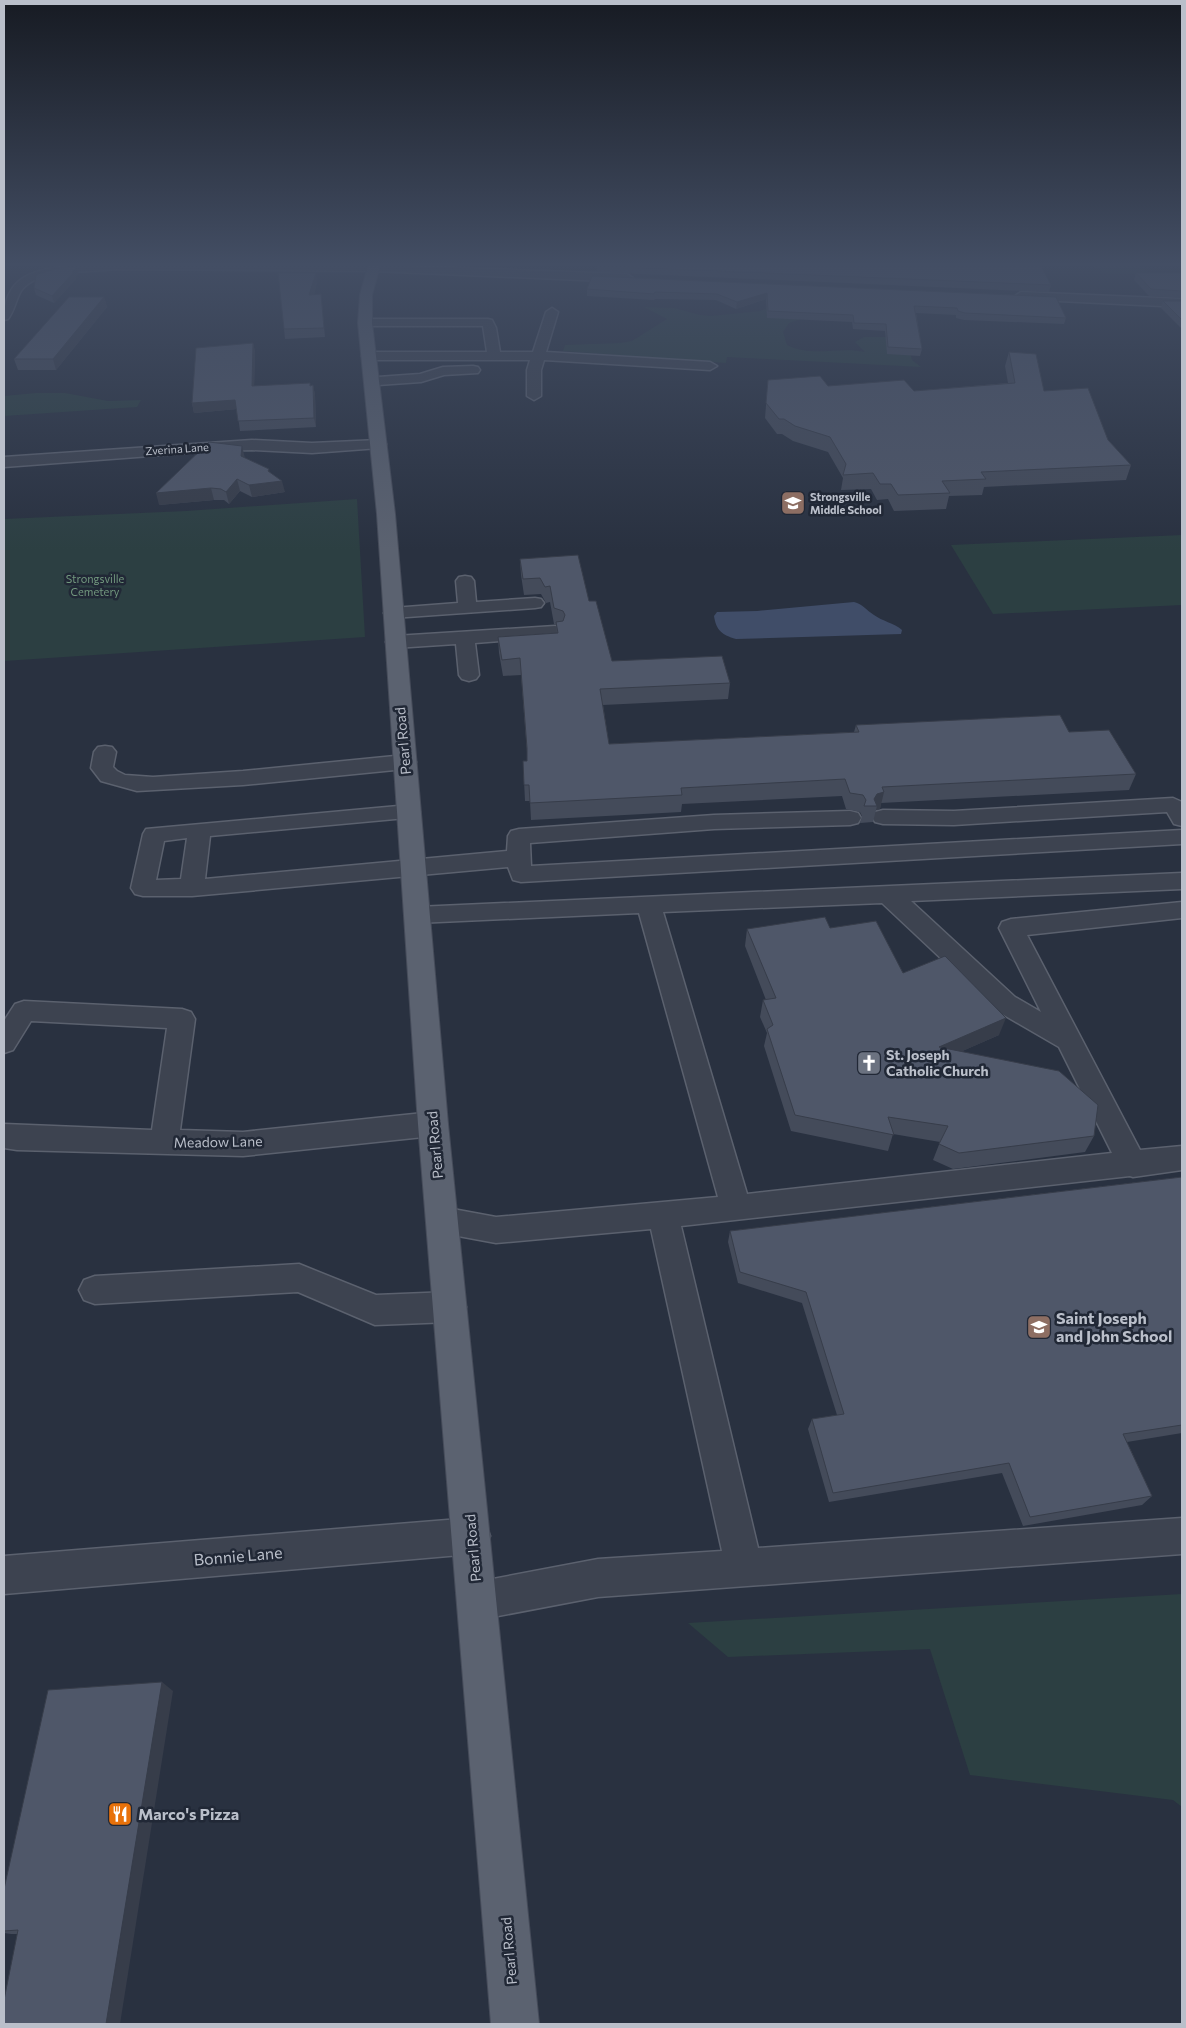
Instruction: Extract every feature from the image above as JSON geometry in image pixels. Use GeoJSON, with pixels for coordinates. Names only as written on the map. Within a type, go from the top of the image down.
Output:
{"type":"FeatureCollection","features":[{"type":"Feature","properties":{"kind":"main road","name":"Pearl Road"},"geometry":{"type":"LineString","coordinates":[[370,361],[380,444],[432,1124],[472,1536],[515,2024]]}},
{"type":"Feature","properties":{"kind":"street"},"geometry":{"type":"LineString","coordinates":[[534,396],[529,370],[535,361]]}},
{"type":"Feature","properties":{"kind":"street"},"geometry":{"type":"LineString","coordinates":[[618,361],[710,366]]}},
{"type":"Feature","properties":{"kind":"street"},"geometry":{"type":"LineString","coordinates":[[378,381],[421,378],[451,370],[489,370]]}},
{"type":"Feature","properties":{"kind":"street","name":"Zverina Lane"},"geometry":{"type":"LineString","coordinates":[[4,462],[217,446],[246,445],[312,448],[380,444]]}},
{"type":"Feature","properties":{"kind":"street"},"geometry":{"type":"LineString","coordinates":[[465,582],[468,608]]}},
{"type":"Feature","properties":{"kind":"street"},"geometry":{"type":"LineString","coordinates":[[394,628],[468,608],[535,603]]}},
{"type":"Feature","properties":{"kind":"street"},"geometry":{"type":"LineString","coordinates":[[394,628],[465,638],[555,632]]}},
{"type":"Feature","properties":{"kind":"street"},"geometry":{"type":"LineString","coordinates":[[465,638],[469,675]]}},
{"type":"Feature","properties":{"kind":"street"},"geometry":{"type":"LineString","coordinates":[[105,752],[102,768],[109,776],[137,784],[243,778],[405,762]]}},
{"type":"Feature","properties":{"kind":"street"},"geometry":{"type":"LineString","coordinates":[[883,816],[954,818],[1173,805],[1182,819]]}},
{"type":"Feature","properties":{"kind":"street"},"geometry":{"type":"LineString","coordinates":[[409,812],[154,834],[143,888],[216,887],[413,866],[518,858]]}},
{"type":"Feature","properties":{"kind":"street"},"geometry":{"type":"LineString","coordinates":[[192,888],[200,830]]}},
{"type":"Feature","properties":{"kind":"street"},"geometry":{"type":"LineString","coordinates":[[417,915],[1182,881]]}},
{"type":"Feature","properties":{"kind":"street"},"geometry":{"type":"LineString","coordinates":[[888,894],[1006,1004],[1069,1040]]}},
{"type":"Feature","properties":{"kind":"street"},"geometry":{"type":"LineString","coordinates":[[649,905],[736,1208]]}},
{"type":"Feature","properties":{"kind":"street"},"geometry":{"type":"LineString","coordinates":[[1134,1165],[1011,928],[1182,910]]}},
{"type":"Feature","properties":{"kind":"street"},"geometry":{"type":"LineString","coordinates":[[4,1043],[24,1010],[182,1019],[164,1142]]}},
{"type":"Feature","properties":{"kind":"street","name":"Meadow Lane"},"geometry":{"type":"LineString","coordinates":[[4,1136],[17,1138],[243,1144],[432,1124]]}},
{"type":"Feature","properties":{"kind":"street"},"geometry":{"type":"LineString","coordinates":[[442,1220],[496,1230],[736,1208],[1134,1165],[1182,1158]]}},
{"type":"Feature","properties":{"kind":"street"},"geometry":{"type":"LineString","coordinates":[[663,1215],[744,1568]]}},
{"type":"Feature","properties":{"kind":"street"},"geometry":{"type":"LineString","coordinates":[[94,1290],[298,1278],[375,1310],[450,1307]]}},
{"type":"Feature","properties":{"kind":"street","name":"Bonnie Lane"},"geometry":{"type":"LineString","coordinates":[[4,1575],[472,1536]]}},
{"type":"Feature","properties":{"kind":"street"},"geometry":{"type":"LineString","coordinates":[[477,1601],[598,1578],[1182,1536]]}},
{"type":"Feature","properties":{"kind":"lane"},"geometry":{"type":"LineString","coordinates":[[850,818],[714,822],[520,836],[518,858],[521,874],[1182,837]]}},
{"type":"Feature","properties":{"kind":"green space"},"geometry":{"type":"Polygon","coordinates":[[[694,361],[726,361],[726,363],[694,361]]]}},
{"type":"Feature","properties":{"kind":"green space"},"geometry":{"type":"Polygon","coordinates":[[[798,361],[913,361],[921,367],[798,361]]]}},
{"type":"Feature","properties":{"kind":"green space"},"geometry":{"type":"Polygon","coordinates":[[[65,393],[108,401],[141,400],[137,407],[4,416],[4,396],[65,393]]]}},
{"type":"Feature","properties":{"kind":"green space","name":"Strongsville Cemetery"},"geometry":{"type":"Polygon","coordinates":[[[357,499],[365,637],[4,661],[4,519],[186,511],[357,499]]]}},
{"type":"Feature","properties":{"kind":"green space"},"geometry":{"type":"Polygon","coordinates":[[[1182,535],[1182,605],[993,614],[951,545],[1182,535]]]}},
{"type":"Feature","properties":{"kind":"green space"},"geometry":{"type":"Polygon","coordinates":[[[1182,1594],[1182,1807],[1173,1800],[970,1775],[930,1649],[728,1657],[688,1623],[1182,1594]]]}},
{"type":"Feature","properties":{"kind":"water"},"geometry":{"type":"Polygon","coordinates":[[[854,602],[902,630],[901,634],[736,639],[720,631],[714,616],[717,612],[757,611],[854,602]]]}},
{"type":"Feature","properties":{"kind":"building"},"geometry":{"type":"Polygon","coordinates":[[[195,361],[253,361],[252,386],[310,383],[310,386],[313,385],[314,418],[238,421],[235,400],[192,403],[195,361]]]}},
{"type":"Feature","properties":{"kind":"building"},"geometry":{"type":"Polygon","coordinates":[[[1011,361],[1037,361],[1044,391],[1088,388],[1108,440],[1131,465],[981,472],[986,479],[942,481],[950,493],[898,495],[891,484],[880,484],[873,473],[843,475],[846,464],[830,437],[795,426],[784,419],[779,419],[766,403],[768,380],[820,376],[828,386],[904,380],[914,391],[1015,383],[1011,361]]]}},
{"type":"Feature","properties":{"kind":"building"},"geometry":{"type":"Polygon","coordinates":[[[209,442],[242,446],[241,456],[269,469],[268,471],[282,481],[249,485],[237,479],[226,492],[221,489],[211,488],[156,493],[209,442]]]}},
{"type":"Feature","properties":{"kind":"building"},"geometry":{"type":"Polygon","coordinates":[[[578,555],[589,601],[596,601],[612,661],[722,656],[730,683],[600,689],[609,744],[859,732],[856,725],[1060,715],[1069,732],[1109,730],[1136,774],[882,787],[884,792],[877,794],[874,799],[877,806],[864,806],[866,800],[863,795],[850,793],[845,779],[681,788],[682,795],[530,803],[529,785],[524,785],[523,761],[527,761],[527,748],[520,658],[502,660],[498,637],[558,633],[556,622],[563,621],[565,615],[563,611],[554,608],[550,586],[545,587],[540,578],[523,579],[520,559],[578,555]]]}},
{"type":"Feature","properties":{"kind":"building","name":"St. Joseph Catholic Church"},"geometry":{"type":"Polygon","coordinates":[[[825,917],[830,928],[876,921],[903,973],[945,956],[1006,1018],[939,1047],[1059,1071],[1098,1105],[1094,1136],[959,1153],[939,1144],[948,1126],[888,1117],[894,1135],[795,1115],[767,1029],[773,1025],[763,1000],[776,998],[747,929],[825,917]]]}},
{"type":"Feature","properties":{"kind":"building"},"geometry":{"type":"Polygon","coordinates":[[[1182,1177],[1182,1425],[1123,1434],[1152,1496],[1030,1517],[1009,1463],[833,1493],[812,1419],[844,1414],[806,1292],[740,1272],[730,1231],[1182,1177]]]}},
{"type":"Feature","properties":{"kind":"building"},"geometry":{"type":"Polygon","coordinates":[[[162,1682],[106,2024],[4,2024],[4,2000],[18,1930],[4,1931],[4,1889],[48,1690],[162,1682]]]}},
{"type":"Feature","properties":{"kind":"place","name":"Strongsville Middle School"},"geometry":{"type":"Point","coordinates":[793,503]}},
{"type":"Feature","properties":{"kind":"place","name":"St. Joseph Catholic Church"},"geometry":{"type":"Point","coordinates":[869,1063]}},
{"type":"Feature","properties":{"kind":"place","name":"Saint Joseph and John School"},"geometry":{"type":"Point","coordinates":[1039,1327]}},
{"type":"Feature","properties":{"kind":"place","name":"Marco's Pizza"},"geometry":{"type":"Point","coordinates":[120,1814]}}]}
